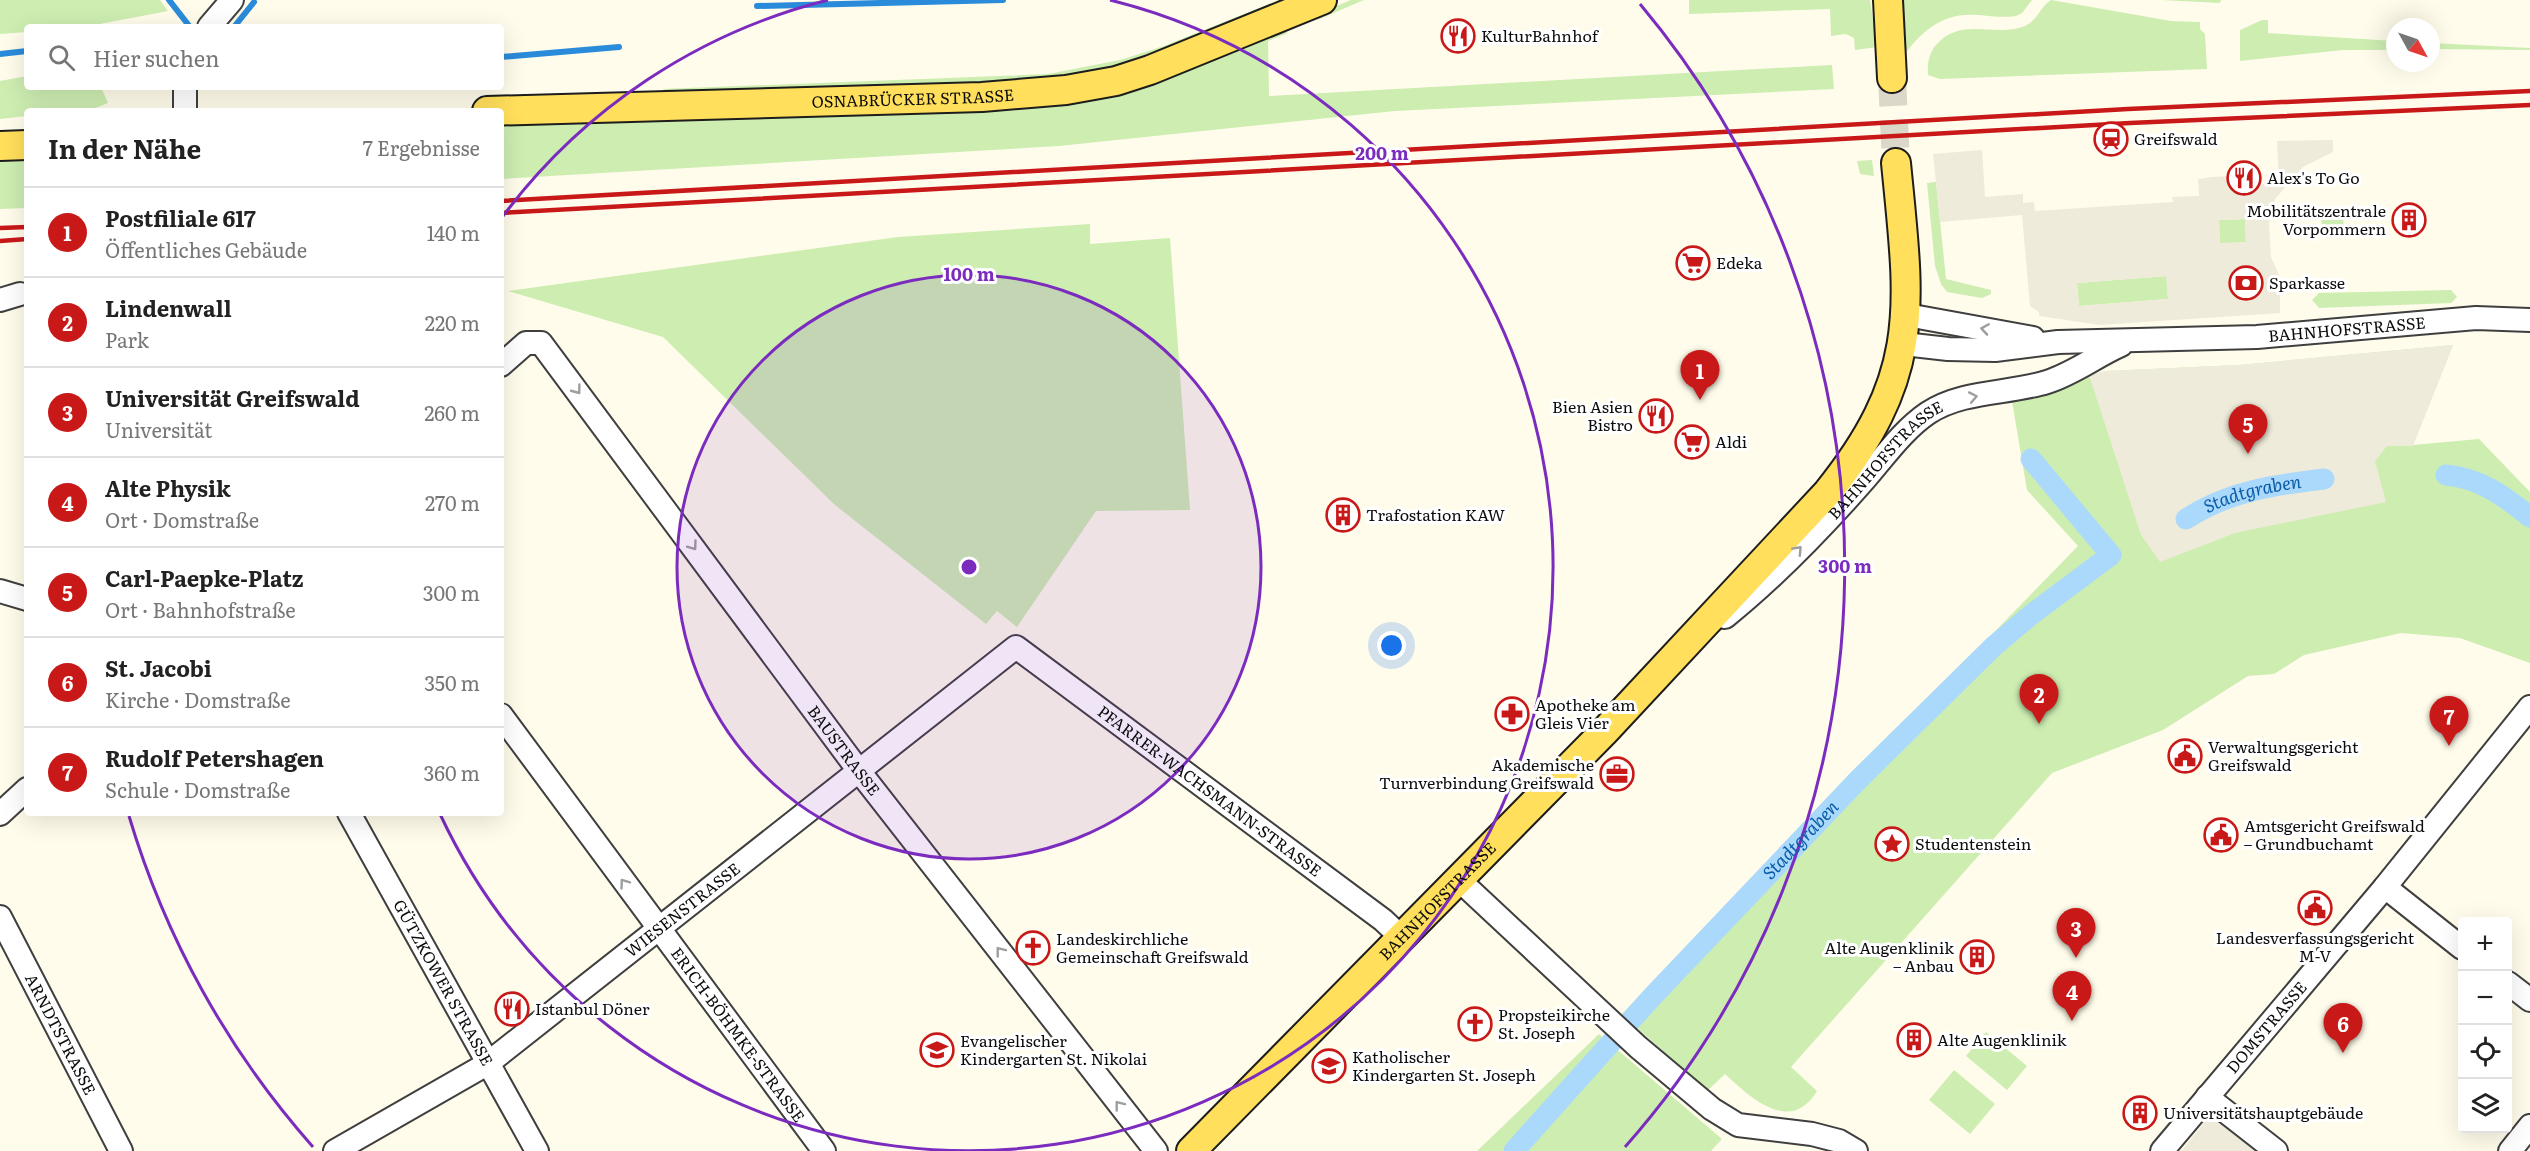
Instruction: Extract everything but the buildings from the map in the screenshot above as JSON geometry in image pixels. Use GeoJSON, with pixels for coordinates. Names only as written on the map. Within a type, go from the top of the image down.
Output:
{"type":"FeatureCollection","features":[{"type":"Feature","properties":{"kind":"main road","name":"OSNABRÜCKER STRASSE"},"geometry":{"type":"LineString","coordinates":[[504,111],[982,97],[1066,90],[1116,81],[1150,70],[1322,0]]}},
{"type":"Feature","properties":{"kind":"main road"},"geometry":{"type":"LineString","coordinates":[[1888,0],[1892,78]]}},
{"type":"Feature","properties":{"kind":"main road"},"geometry":{"type":"LineString","coordinates":[[0,146],[24,145]]}},
{"type":"Feature","properties":{"kind":"main road"},"geometry":{"type":"LineString","coordinates":[[1896,163],[1906,272],[1907,315]]}},
{"type":"Feature","properties":{"kind":"main road","name":"BAHNHOFSTRASSE"},"geometry":{"type":"LineString","coordinates":[[1191,1151],[1683,649],[1827,493],[1854,460],[1888,397],[1904,344],[1907,315]]}},
{"type":"Feature","properties":{"kind":"street"},"geometry":{"type":"LineString","coordinates":[[212,24],[232,0]]}},
{"type":"Feature","properties":{"kind":"street"},"geometry":{"type":"LineString","coordinates":[[185,90],[185,108]]}},
{"type":"Feature","properties":{"kind":"street","name":"BAHNHOFSTRASSE"},"geometry":{"type":"LineString","coordinates":[[1907,315],[2058,342]]}},
{"type":"Feature","properties":{"kind":"street","name":"BAHNHOFSTRASSE"},"geometry":{"type":"LineString","coordinates":[[1904,344],[1948,349],[1995,350],[2058,342],[2257,337],[2476,318],[2530,320]]}},
{"type":"Feature","properties":{"kind":"street","name":"BAHNHOFSTRASSE"},"geometry":{"type":"LineString","coordinates":[[1683,649],[1757,591],[1864,480],[1906,431],[1927,414],[1947,402],[2046,382],[2127,342]]}},
{"type":"Feature","properties":{"kind":"street","name":"BAUSTRASSE"},"geometry":{"type":"LineString","coordinates":[[504,362],[526,343],[541,343],[859,771],[1155,1151]]}},
{"type":"Feature","properties":{"kind":"street"},"geometry":{"type":"LineString","coordinates":[[0,591],[24,598]]}},
{"type":"Feature","properties":{"kind":"street","name":"WIESENSTRASSE"},"geometry":{"type":"LineString","coordinates":[[335,1151],[487,1064],[1016,647]]}},
{"type":"Feature","properties":{"kind":"street","name":"PFARRER-WACHSMANN-STRASSE"},"geometry":{"type":"LineString","coordinates":[[1016,647],[1383,920],[1401,937]]}},
{"type":"Feature","properties":{"kind":"street","name":"DOMSTRASSE"},"geometry":{"type":"LineString","coordinates":[[2162,1151],[2385,887],[2530,707]]}},
{"type":"Feature","properties":{"kind":"street","name":"ERICH-BÖHMKE-STRASSE"},"geometry":{"type":"LineString","coordinates":[[504,719],[658,931],[824,1151]]}},
{"type":"Feature","properties":{"kind":"street"},"geometry":{"type":"LineString","coordinates":[[0,814],[24,792]]}},
{"type":"Feature","properties":{"kind":"street","name":"GÜTZKOWER STRASSE"},"geometry":{"type":"LineString","coordinates":[[351,816],[537,1151]]}},
{"type":"Feature","properties":{"kind":"street"},"geometry":{"type":"LineString","coordinates":[[1458,879],[1634,1044],[1712,1109],[1738,1125],[1812,1134],[1839,1141],[1856,1151]]}},
{"type":"Feature","properties":{"kind":"street"},"geometry":{"type":"LineString","coordinates":[[2385,887],[2458,944]]}},
{"type":"Feature","properties":{"kind":"street","name":"ARNDTSTRASSE"},"geometry":{"type":"LineString","coordinates":[[0,917],[121,1151]]}},
{"type":"Feature","properties":{"kind":"street"},"geometry":{"type":"LineString","coordinates":[[2512,986],[2530,1000]]}},
{"type":"Feature","properties":{"kind":"street"},"geometry":{"type":"LineString","coordinates":[[2207,1097],[2276,1151]]}},
{"type":"Feature","properties":{"kind":"street"},"geometry":{"type":"LineString","coordinates":[[2510,1151],[2530,1126]]}},
{"type":"Feature","properties":{"kind":"green space"},"geometry":{"type":"Polygon","coordinates":[[[0,0],[160,0],[168,11],[100,24],[24,24],[24,32],[0,34],[0,0]]]}},
{"type":"Feature","properties":{"kind":"green space"},"geometry":{"type":"Polygon","coordinates":[[[1279,0],[1301,0],[1145,61],[1057,81],[670,98],[663,89],[1048,74],[1120,60],[1164,46],[1279,0]]]}},
{"type":"Feature","properties":{"kind":"green space"},"geometry":{"type":"Polygon","coordinates":[[[1351,0],[1364,0],[1317,20],[1322,12],[1351,0]]]}},
{"type":"Feature","properties":{"kind":"green space"},"geometry":{"type":"Polygon","coordinates":[[[1689,0],[1870,0],[1877,47],[1855,50],[1854,38],[1846,34],[1831,36],[1830,9],[1689,14],[1689,0]]]}},
{"type":"Feature","properties":{"kind":"green space"},"geometry":{"type":"Polygon","coordinates":[[[1902,0],[2032,0],[2022,13],[2016,16],[1966,15],[1944,20],[1918,38],[1903,56],[1902,0]]]}},
{"type":"Feature","properties":{"kind":"green space"},"geometry":{"type":"Polygon","coordinates":[[[2051,0],[2171,21],[2200,22],[2200,29],[2205,34],[2207,69],[1940,79],[1928,75],[1928,63],[1932,52],[1946,36],[1967,29],[2002,30],[2025,26],[2051,0]]]}},
{"type":"Feature","properties":{"kind":"green space"},"geometry":{"type":"Polygon","coordinates":[[[2162,0],[2221,0],[2220,3],[2162,0]]]}},
{"type":"Feature","properties":{"kind":"green space"},"geometry":{"type":"Polygon","coordinates":[[[2262,20],[2268,20],[2268,33],[2386,40],[2386,50],[2343,50],[2240,61],[2240,30],[2262,20]]]}},
{"type":"Feature","properties":{"kind":"green space"},"geometry":{"type":"Polygon","coordinates":[[[1279,28],[1288,33],[1268,41],[1269,96],[1832,65],[1834,89],[1395,111],[1059,146],[504,179],[504,121],[1011,106],[1279,28]]]}},
{"type":"Feature","properties":{"kind":"green space"},"geometry":{"type":"Polygon","coordinates":[[[2440,43],[2530,48],[2530,50],[2440,49],[2440,43]]]}},
{"type":"Feature","properties":{"kind":"green space"},"geometry":{"type":"Polygon","coordinates":[[[24,77],[24,90],[102,90],[108,103],[96,108],[24,108],[24,116],[0,119],[0,81],[24,77]]]}},
{"type":"Feature","properties":{"kind":"green space"},"geometry":{"type":"Polygon","coordinates":[[[24,156],[24,208],[0,209],[0,158],[24,156]]]}},
{"type":"Feature","properties":{"kind":"green space"},"geometry":{"type":"Polygon","coordinates":[[[1872,160],[1874,176],[1860,174],[1857,161],[1872,160]]]}},
{"type":"Feature","properties":{"kind":"green space"},"geometry":{"type":"Polygon","coordinates":[[[1936,182],[1946,279],[1991,290],[1991,294],[1982,298],[1947,292],[1941,284],[1935,266],[1927,183],[1936,182]]]}},
{"type":"Feature","properties":{"kind":"green space"},"geometry":{"type":"Polygon","coordinates":[[[2343,213],[2344,234],[2322,235],[2321,214],[2343,213]]]}},
{"type":"Feature","properties":{"kind":"green space"},"geometry":{"type":"Polygon","coordinates":[[[2245,219],[2246,242],[2220,244],[2219,220],[2245,219]]]}},
{"type":"Feature","properties":{"kind":"green space"},"geometry":{"type":"Polygon","coordinates":[[[1090,224],[1090,244],[1170,238],[1190,510],[1096,511],[1017,627],[997,611],[986,624],[835,505],[663,337],[508,291],[898,237],[1090,224]]]}},
{"type":"Feature","properties":{"kind":"green space"},"geometry":{"type":"Polygon","coordinates":[[[2167,276],[2168,299],[2079,306],[2077,283],[2167,276]]]}},
{"type":"Feature","properties":{"kind":"green space"},"geometry":{"type":"Polygon","coordinates":[[[2451,290],[2457,297],[2451,303],[2319,308],[2312,300],[2319,293],[2451,290]]]}},
{"type":"Feature","properties":{"kind":"green space"},"geometry":{"type":"Polygon","coordinates":[[[2453,345],[2413,445],[2479,439],[2530,492],[2530,663],[2460,638],[2401,633],[2304,655],[2274,674],[2248,676],[2163,730],[2052,773],[1791,1067],[1817,1091],[1806,1104],[1795,1110],[1782,1111],[1770,1108],[1725,1074],[1707,1091],[1622,1014],[2078,546],[2027,490],[2012,401],[2071,385],[2089,375],[2106,371],[2239,365],[2453,345]]]}},
{"type":"Feature","properties":{"kind":"green space"},"geometry":{"type":"Polygon","coordinates":[[[1986,1032],[2027,1066],[2007,1090],[1966,1056],[1986,1032]]]}},
{"type":"Feature","properties":{"kind":"green space"},"geometry":{"type":"Polygon","coordinates":[[[1599,1034],[1722,1139],[1711,1151],[1477,1151],[1599,1034]]]}},
{"type":"Feature","properties":{"kind":"green space"},"geometry":{"type":"Polygon","coordinates":[[[1954,1070],[1995,1104],[1970,1134],[1929,1100],[1954,1070]]]}},
{"type":"Feature","properties":{"kind":"shaded area"},"geometry":{"type":"Polygon","coordinates":[[[2333,140],[2333,152],[2303,167],[2275,199],[2269,223],[2271,257],[2280,277],[2280,313],[2100,325],[2039,316],[2039,312],[2030,306],[2022,215],[1940,222],[1933,154],[1982,150],[1985,197],[2023,194],[2023,203],[2034,202],[2035,211],[2173,202],[2172,197],[2199,196],[2198,179],[2212,177],[2229,176],[2230,186],[2279,183],[2277,141],[2333,140]],[[2245,219],[2219,220],[2220,243],[2246,242],[2245,219]],[[2253,272],[2238,273],[2240,295],[2255,294],[2253,272]],[[2166,276],[2077,283],[2079,306],[2168,299],[2166,276]]]}},
{"type":"Feature","properties":{"kind":"shaded area"},"geometry":{"type":"Polygon","coordinates":[[[2453,345],[2413,446],[2387,446],[2375,461],[2386,502],[2235,533],[2160,562],[2141,535],[2089,375],[2106,371],[2239,365],[2453,345]]]}},
{"type":"Feature","properties":{"kind":"shaded area"},"geometry":{"type":"Polygon","coordinates":[[[2213,1112],[2261,1151],[2181,1151],[2213,1112]]]}},
{"type":"Feature","properties":{"kind":"waterway"},"geometry":{"type":"LineString","coordinates":[[169,0],[188,24]]}},
{"type":"Feature","properties":{"kind":"waterway"},"geometry":{"type":"LineString","coordinates":[[757,6],[1003,0]]}},
{"type":"Feature","properties":{"kind":"waterway"},"geometry":{"type":"LineString","coordinates":[[236,24],[254,2]]}},
{"type":"Feature","properties":{"kind":"waterway"},"geometry":{"type":"LineString","coordinates":[[504,57],[619,47]]}},
{"type":"Feature","properties":{"kind":"waterway"},"geometry":{"type":"LineString","coordinates":[[0,54],[24,51]]}},
{"type":"Feature","properties":{"kind":"waterway","name":"Stadtgraben"},"geometry":{"type":"LineString","coordinates":[[1514,1151],[1651,998],[1859,779],[1994,646],[2032,614],[2111,555],[2031,459]]}},
{"type":"Feature","properties":{"kind":"waterway","name":"Stadtgraben"},"geometry":{"type":"LineString","coordinates":[[2446,475],[2481,484],[2501,495],[2530,517]]}},
{"type":"Feature","properties":{"kind":"waterway","name":"Stadtgraben"},"geometry":{"type":"LineString","coordinates":[[2186,519],[2202,509],[2252,491],[2324,479]]}},
{"type":"Feature","properties":{"kind":"tunnel"},"geometry":{"type":"LineString","coordinates":[[1892,78],[1896,163]]}},
{"type":"Feature","properties":{"kind":"railway"},"geometry":{"type":"LineString","coordinates":[[504,201],[2128,109],[2530,91]]}},
{"type":"Feature","properties":{"kind":"railway"},"geometry":{"type":"LineString","coordinates":[[504,213],[2130,123],[2530,105]]}},
{"type":"Feature","properties":{"kind":"railway"},"geometry":{"type":"LineString","coordinates":[[0,228],[24,227]]}},
{"type":"Feature","properties":{"kind":"railway"},"geometry":{"type":"LineString","coordinates":[[0,241],[24,239]]}},
{"type":"Feature","properties":{"kind":"place","name":"KulturBahnhof"},"geometry":{"type":"Point","coordinates":[1458,36]}},
{"type":"Feature","properties":{"kind":"place","name":"Greifswald"},"geometry":{"type":"Point","coordinates":[2111,139]}},
{"type":"Feature","properties":{"kind":"place","name":"Alex's To Go"},"geometry":{"type":"Point","coordinates":[2244,178]}},
{"type":"Feature","properties":{"kind":"place","name":"Mobilitätszentrale Vorpommern"},"geometry":{"type":"Point","coordinates":[2409,220]}},
{"type":"Feature","properties":{"kind":"place","name":"Edeka"},"geometry":{"type":"Point","coordinates":[1693,263]}},
{"type":"Feature","properties":{"kind":"place","name":"Sparkasse"},"geometry":{"type":"Point","coordinates":[2246,283]}},
{"type":"Feature","properties":{"kind":"place","name":"Postfiliale 617"},"geometry":{"type":"Point","coordinates":[1700,400]}},
{"type":"Feature","properties":{"kind":"place","name":"Bien Asien Bistro"},"geometry":{"type":"Point","coordinates":[1656,416]}},
{"type":"Feature","properties":{"kind":"place","name":"Aldi"},"geometry":{"type":"Point","coordinates":[1692,442]}},
{"type":"Feature","properties":{"kind":"place","name":"Carl-Paepke-Platz"},"geometry":{"type":"Point","coordinates":[2248,454]}},
{"type":"Feature","properties":{"kind":"place","name":"Trafostation KAW"},"geometry":{"type":"Point","coordinates":[1343,515]}},
{"type":"Feature","properties":{"kind":"place","name":"Apotheke am Gleis Vier"},"geometry":{"type":"Point","coordinates":[1512,714]}},
{"type":"Feature","properties":{"kind":"place","name":"Lindenwall"},"geometry":{"type":"Point","coordinates":[2039,724]}},
{"type":"Feature","properties":{"kind":"place","name":"Rudolf Petershagen"},"geometry":{"type":"Point","coordinates":[2449,746]}},
{"type":"Feature","properties":{"kind":"place","name":"Verwaltungsgericht Greifswald"},"geometry":{"type":"Point","coordinates":[2185,756]}},
{"type":"Feature","properties":{"kind":"place","name":"Akademische Turnverbindung Greifswald"},"geometry":{"type":"Point","coordinates":[1617,774]}},
{"type":"Feature","properties":{"kind":"place","name":"Amtsgericht Greifswald – Grundbuchamt"},"geometry":{"type":"Point","coordinates":[2221,835]}},
{"type":"Feature","properties":{"kind":"place","name":"Studentenstein"},"geometry":{"type":"Point","coordinates":[1892,844]}},
{"type":"Feature","properties":{"kind":"place","name":"Landesverfassungsgericht M-V"},"geometry":{"type":"Point","coordinates":[2315,908]}},
{"type":"Feature","properties":{"kind":"place","name":"Landeskirchliche Gemeinschaft Greifswald"},"geometry":{"type":"Point","coordinates":[1033,948]}},
{"type":"Feature","properties":{"kind":"place","name":"Alte Augenklinik – Anbau"},"geometry":{"type":"Point","coordinates":[1977,957]}},
{"type":"Feature","properties":{"kind":"place","name":"Universität Greifswald"},"geometry":{"type":"Point","coordinates":[2076,958]}},
{"type":"Feature","properties":{"kind":"place","name":"Istanbul Döner"},"geometry":{"type":"Point","coordinates":[512,1009]}},
{"type":"Feature","properties":{"kind":"place","name":"Alte Physik"},"geometry":{"type":"Point","coordinates":[2072,1021]}},
{"type":"Feature","properties":{"kind":"place","name":"Propsteikirche St. Joseph"},"geometry":{"type":"Point","coordinates":[1475,1024]}},
{"type":"Feature","properties":{"kind":"place","name":"Alte Augenklinik"},"geometry":{"type":"Point","coordinates":[1914,1040]}},
{"type":"Feature","properties":{"kind":"place","name":"Evangelischer Kindergarten St. Nikolai"},"geometry":{"type":"Point","coordinates":[937,1050]}},
{"type":"Feature","properties":{"kind":"place","name":"St. Jacobi"},"geometry":{"type":"Point","coordinates":[2343,1053]}},
{"type":"Feature","properties":{"kind":"place","name":"Katholischer Kindergarten St. Joseph"},"geometry":{"type":"Point","coordinates":[1329,1066]}},
{"type":"Feature","properties":{"kind":"place","name":"Universitätshauptgebäude"},"geometry":{"type":"Point","coordinates":[2140,1113]}}]}
